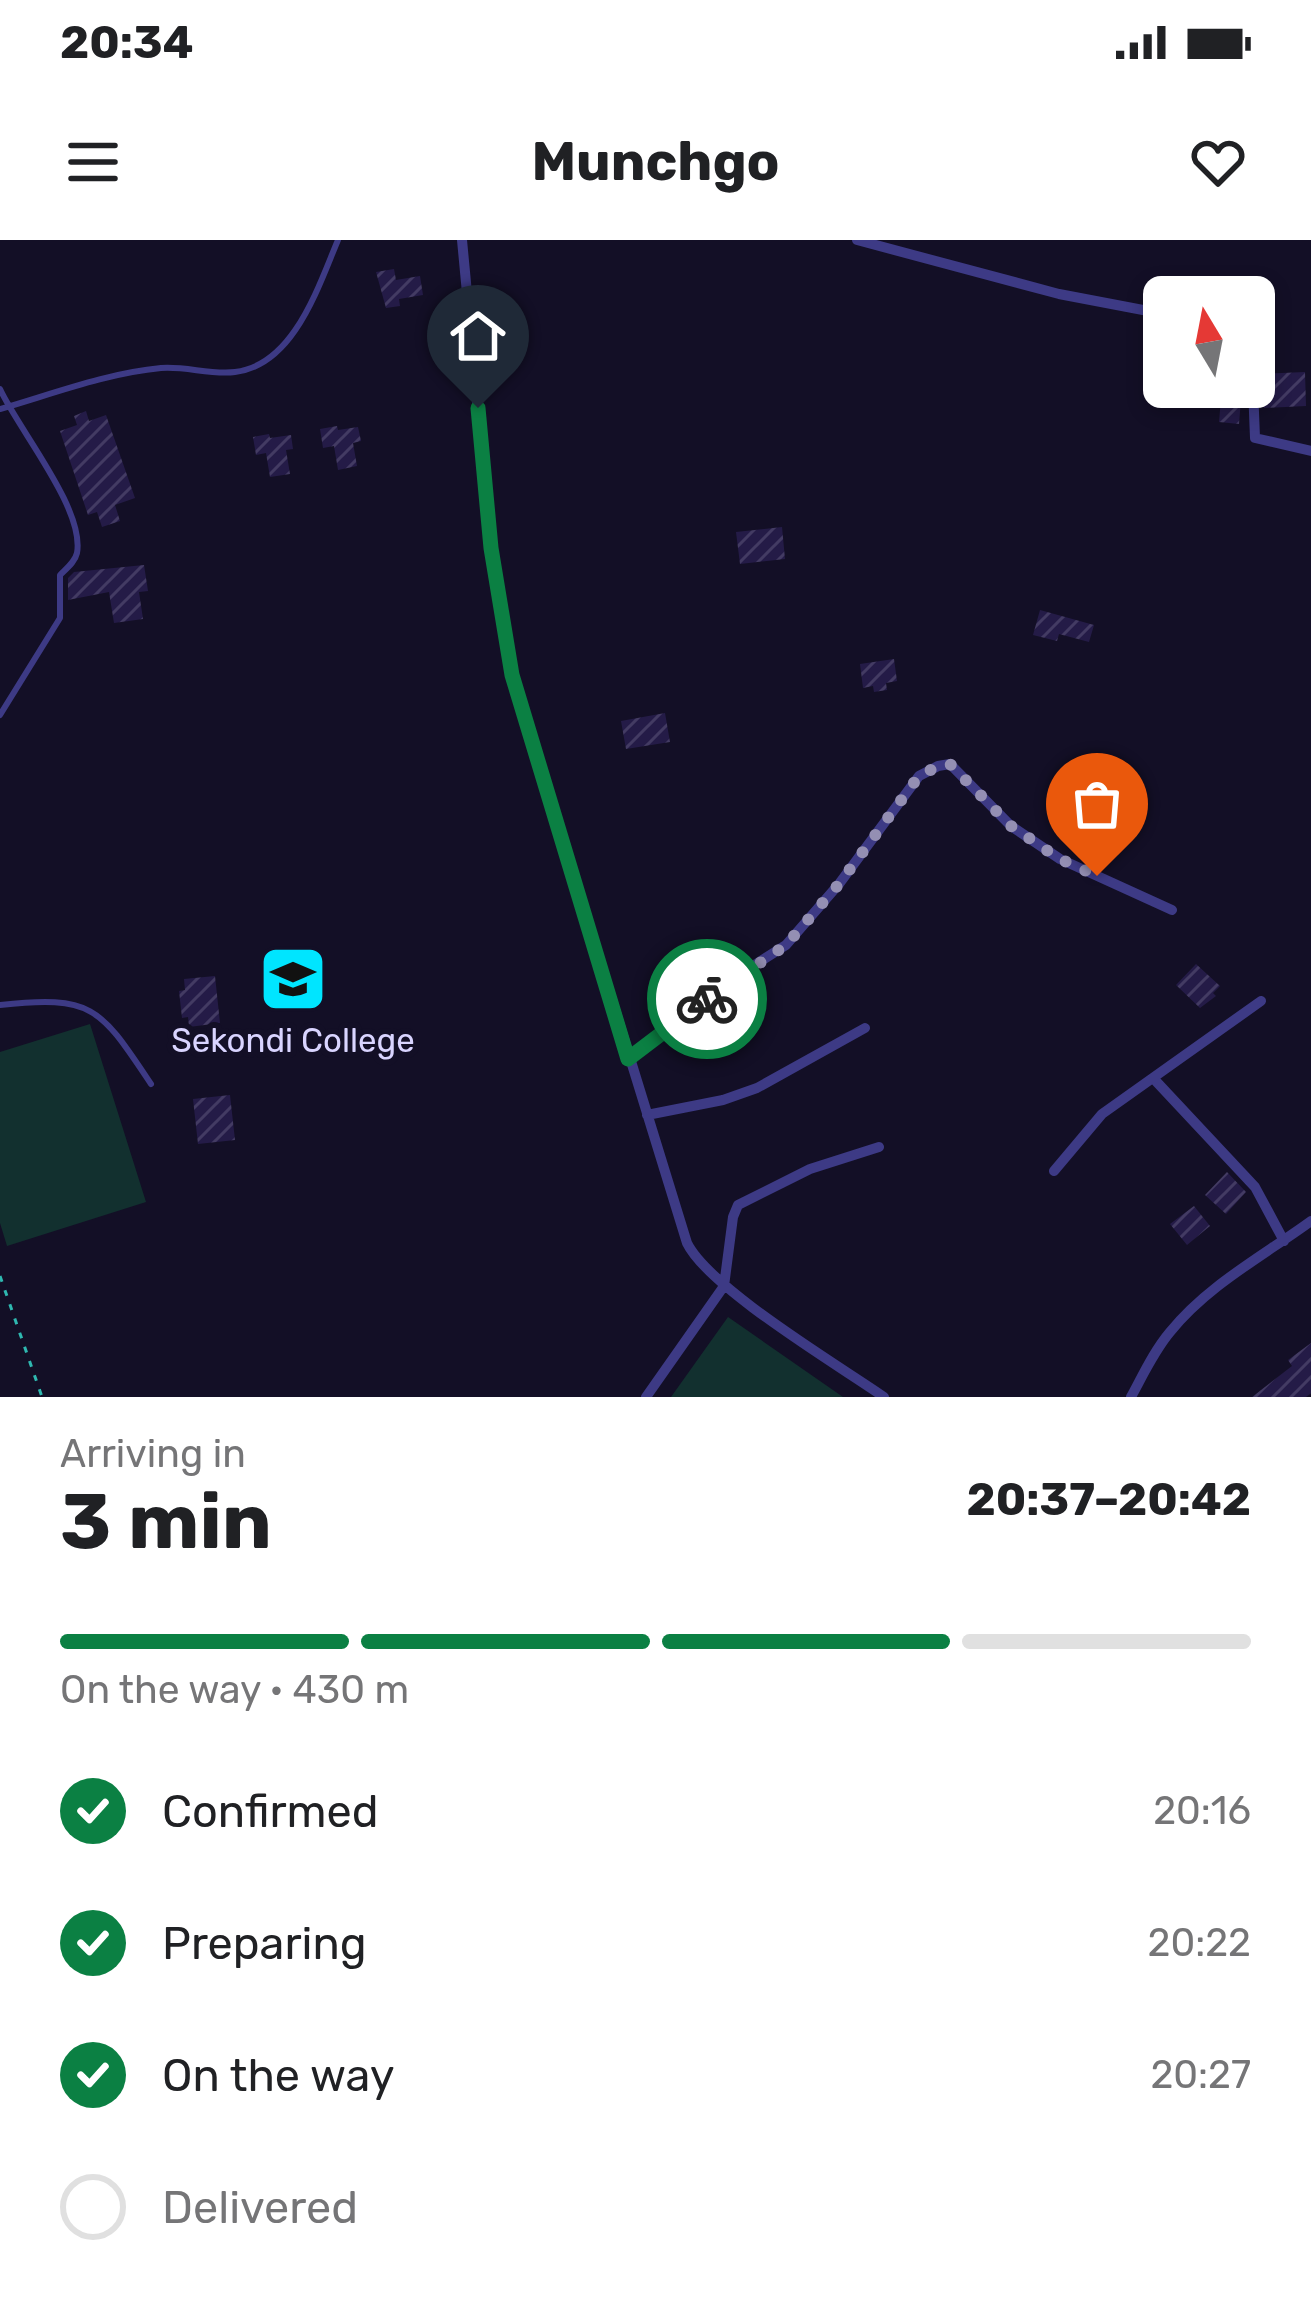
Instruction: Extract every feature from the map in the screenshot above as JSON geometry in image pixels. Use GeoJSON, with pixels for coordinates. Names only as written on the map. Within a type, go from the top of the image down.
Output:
{"type":"FeatureCollection","features":[{"type":"Feature","properties":{"kind":"street"},"geometry":{"type":"LineString","coordinates":[[462,240],[491,548],[512,675],[687,1244],[698,1263],[724,1286],[884,1397]]}},
{"type":"Feature","properties":{"kind":"street"},"geometry":{"type":"LineString","coordinates":[[857,240],[1059,294],[1143,310]]}},
{"type":"Feature","properties":{"kind":"street"},"geometry":{"type":"LineString","coordinates":[[1254,408],[1256,437],[1311,451]]}},
{"type":"Feature","properties":{"kind":"street"},"geometry":{"type":"LineString","coordinates":[[628,1059],[731,980],[786,945],[839,884],[919,776],[938,766],[950,764],[1011,826],[1060,859],[1172,910]]}},
{"type":"Feature","properties":{"kind":"street"},"geometry":{"type":"LineString","coordinates":[[1054,1171],[1102,1114],[1261,1001]]}},
{"type":"Feature","properties":{"kind":"street"},"geometry":{"type":"LineString","coordinates":[[647,1115],[757,1088],[866,1028]]}},
{"type":"Feature","properties":{"kind":"street"},"geometry":{"type":"LineString","coordinates":[[1153,1078],[1256,1187],[1284,1241]]}},
{"type":"Feature","properties":{"kind":"street"},"geometry":{"type":"LineString","coordinates":[[646,1397],[724,1286],[738,1205],[810,1169],[879,1148]]}},
{"type":"Feature","properties":{"kind":"street"},"geometry":{"type":"LineString","coordinates":[[1131,1397],[1169,1333],[1184,1317],[1250,1261],[1311,1221]]}},
{"type":"Feature","properties":{"kind":"lane"},"geometry":{"type":"LineString","coordinates":[[4,407],[160,368],[228,372],[256,365],[293,333],[338,240]]}},
{"type":"Feature","properties":{"kind":"lane"},"geometry":{"type":"LineString","coordinates":[[0,388],[4,407],[44,461],[62,497],[78,547],[76,559],[60,575],[60,619],[50,641],[0,715]]}},
{"type":"Feature","properties":{"kind":"lane"},"geometry":{"type":"LineString","coordinates":[[0,1005],[69,1002],[86,1009],[111,1024],[151,1084]]}},
{"type":"Feature","properties":{"kind":"path"},"geometry":{"type":"LineString","coordinates":[[0,1276],[42,1397]]}},
{"type":"Feature","properties":{"kind":"green space"},"geometry":{"type":"Polygon","coordinates":[[[90,1024],[146,1202],[7,1246],[0,1223],[0,1052],[90,1024]]]}},
{"type":"Feature","properties":{"kind":"green space"},"geometry":{"type":"Polygon","coordinates":[[[728,1317],[843,1397],[671,1397],[728,1317]]]}},
{"type":"Feature","properties":{"kind":"building"},"geometry":{"type":"Polygon","coordinates":[[[394,269],[396,280],[420,276],[423,295],[399,299],[400,306],[386,308],[376,272],[394,269]]]}},
{"type":"Feature","properties":{"kind":"building"},"geometry":{"type":"Polygon","coordinates":[[[1305,372],[1306,406],[1275,407],[1275,373],[1305,372]]]}},
{"type":"Feature","properties":{"kind":"building"},"geometry":{"type":"Polygon","coordinates":[[[1220,408],[1240,408],[1239,424],[1219,422],[1220,408]]]}},
{"type":"Feature","properties":{"kind":"building"},"geometry":{"type":"Polygon","coordinates":[[[86,411],[89,421],[106,415],[135,498],[115,505],[120,521],[102,527],[97,512],[88,515],[60,431],[77,425],[74,416],[86,411]]]}},
{"type":"Feature","properties":{"kind":"building"},"geometry":{"type":"Polygon","coordinates":[[[337,426],[338,430],[358,427],[361,441],[353,443],[357,466],[338,470],[334,446],[323,448],[320,429],[337,426]]]}},
{"type":"Feature","properties":{"kind":"building"},"geometry":{"type":"Polygon","coordinates":[[[269,434],[270,438],[291,435],[293,449],[286,450],[290,474],[270,477],[266,453],[256,455],[253,437],[269,434]]]}},
{"type":"Feature","properties":{"kind":"building"},"geometry":{"type":"Polygon","coordinates":[[[782,527],[785,559],[740,564],[736,532],[782,527]]]}},
{"type":"Feature","properties":{"kind":"building"},"geometry":{"type":"Polygon","coordinates":[[[144,565],[148,591],[139,592],[143,619],[114,623],[109,592],[68,600],[68,578],[74,572],[144,565]]]}},
{"type":"Feature","properties":{"kind":"building"},"geometry":{"type":"Polygon","coordinates":[[[1040,610],[1094,625],[1089,642],[1059,634],[1057,641],[1033,635],[1040,610]]]}},
{"type":"Feature","properties":{"kind":"building"},"geometry":{"type":"Polygon","coordinates":[[[894,659],[897,681],[886,683],[887,690],[863,688],[860,664],[894,659]]]}},
{"type":"Feature","properties":{"kind":"building"},"geometry":{"type":"Polygon","coordinates":[[[665,713],[670,742],[626,749],[621,721],[665,713]]]}},
{"type":"Feature","properties":{"kind":"building"},"geometry":{"type":"Polygon","coordinates":[[[1196,964],[1220,986],[1213,993],[1216,996],[1200,1008],[1176,985],[1196,964]]]}},
{"type":"Feature","properties":{"kind":"building"},"geometry":{"type":"Polygon","coordinates":[[[215,976],[220,1023],[189,1027],[188,1017],[182,1018],[179,991],[185,990],[184,979],[215,976]]]}},
{"type":"Feature","properties":{"kind":"building"},"geometry":{"type":"Polygon","coordinates":[[[230,1095],[235,1140],[198,1144],[193,1099],[230,1095]]]}},
{"type":"Feature","properties":{"kind":"building"},"geometry":{"type":"Polygon","coordinates":[[[1227,1172],[1246,1192],[1226,1214],[1205,1195],[1227,1172]]]}},
{"type":"Feature","properties":{"kind":"building"},"geometry":{"type":"Polygon","coordinates":[[[1194,1206],[1210,1226],[1187,1245],[1170,1224],[1194,1206]]]}},
{"type":"Feature","properties":{"kind":"building"},"geometry":{"type":"Polygon","coordinates":[[[1311,1343],[1311,1393],[1306,1397],[1252,1397],[1292,1366],[1288,1360],[1311,1343]]]}},
{"type":"Feature","properties":{"kind":"way so far"},"geometry":{"type":"LineString","coordinates":[[707,999],[786,945],[839,884],[919,776],[938,766],[950,764],[1011,826],[1060,859],[1097,876]]}},
{"type":"Feature","properties":{"kind":"place","name":"Sekondi College"},"geometry":{"type":"Point","coordinates":[293,979]}},
{"type":"Feature","properties":{"kind":"route"},"geometry":{"type":"LineString","coordinates":[[478,408],[491,548],[512,675],[628,1059],[707,999]]}}]}
